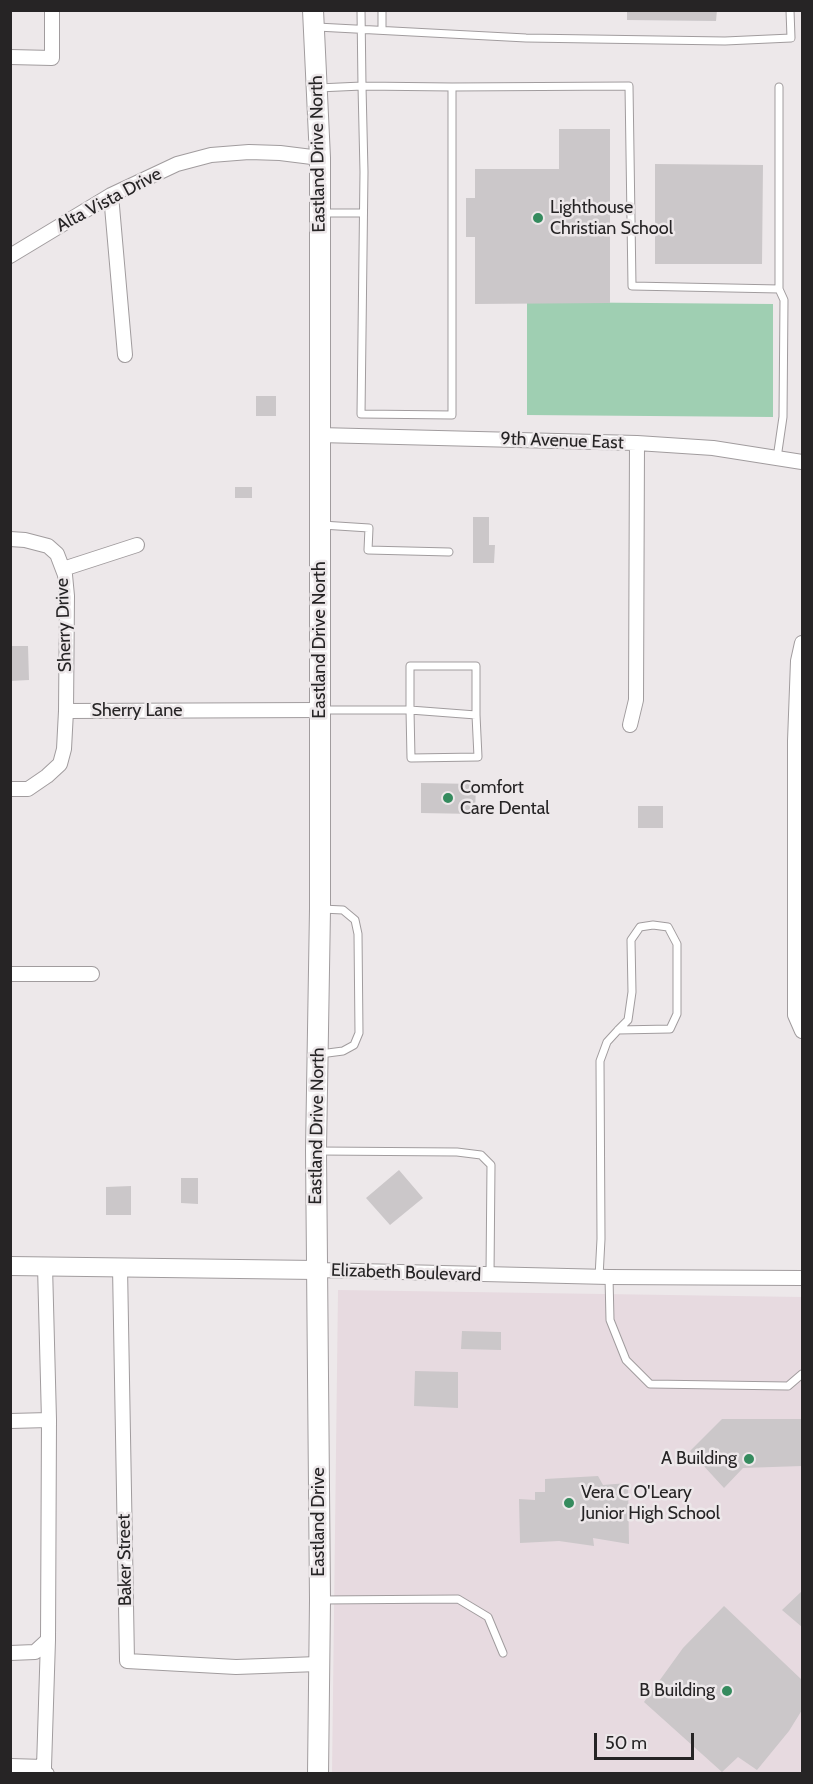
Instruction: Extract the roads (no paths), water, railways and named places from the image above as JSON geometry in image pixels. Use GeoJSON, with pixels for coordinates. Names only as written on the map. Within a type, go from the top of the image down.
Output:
{"type":"FeatureCollection","features":[{"type":"Feature","properties":{"kind":"main road","name":"Eastland Drive North"},"geometry":{"type":"LineString","coordinates":[[313,19],[320,158],[320,909],[316,1270]]}},
{"type":"Feature","properties":{"kind":"main road","name":"Eastland Drive"},"geometry":{"type":"LineString","coordinates":[[316,1270],[320,1600],[318,1773]]}},
{"type":"Feature","properties":{"kind":"street"},"geometry":{"type":"LineString","coordinates":[[10,57],[52,58],[52,10]]}},
{"type":"Feature","properties":{"kind":"street","name":"Alta Vista Drive"},"geometry":{"type":"LineString","coordinates":[[10,256],[111,195],[177,164],[211,155],[259,152],[320,158]]}},
{"type":"Feature","properties":{"kind":"street"},"geometry":{"type":"LineString","coordinates":[[111,195],[125,355]]}},
{"type":"Feature","properties":{"kind":"street","name":"9th Avenue East"},"geometry":{"type":"LineString","coordinates":[[319,435],[637,443],[713,448],[802,462]]}},
{"type":"Feature","properties":{"kind":"street"},"geometry":{"type":"LineString","coordinates":[[630,725],[636,700],[637,443]]}},
{"type":"Feature","properties":{"kind":"street","name":"Sherry Drive"},"geometry":{"type":"LineString","coordinates":[[10,539],[48,546],[57,554],[65,575],[67,596],[66,711]]}},
{"type":"Feature","properties":{"kind":"street"},"geometry":{"type":"LineString","coordinates":[[63,569],[137,545]]}},
{"type":"Feature","properties":{"kind":"street"},"geometry":{"type":"LineString","coordinates":[[802,643],[798,661],[795,741],[795,1015],[802,1031]]}},
{"type":"Feature","properties":{"kind":"street","name":"Sherry Lane"},"geometry":{"type":"LineString","coordinates":[[10,789],[28,789],[60,764],[64,749],[66,711],[320,710]]}},
{"type":"Feature","properties":{"kind":"street"},"geometry":{"type":"LineString","coordinates":[[10,974],[93,974]]}},
{"type":"Feature","properties":{"kind":"street","name":"Elizabeth Boulevard"},"geometry":{"type":"LineString","coordinates":[[10,1266],[604,1277],[802,1278]]}},
{"type":"Feature","properties":{"kind":"street"},"geometry":{"type":"LineString","coordinates":[[10,1766],[45,1770],[49,1420],[45,1266]]}},
{"type":"Feature","properties":{"kind":"street","name":"Baker Street"},"geometry":{"type":"LineString","coordinates":[[120,1267],[127,1661],[236,1667],[318,1664]]}},
{"type":"Feature","properties":{"kind":"street"},"geometry":{"type":"LineString","coordinates":[[10,1421],[49,1420]]}},
{"type":"Feature","properties":{"kind":"street"},"geometry":{"type":"LineString","coordinates":[[10,1653],[36,1652],[48,1640]]}},
{"type":"Feature","properties":{"kind":"lane"},"geometry":{"type":"LineString","coordinates":[[361,10],[363,213],[361,414],[452,415],[452,87]]}},
{"type":"Feature","properties":{"kind":"lane"},"geometry":{"type":"LineString","coordinates":[[382,10],[382,29]]}},
{"type":"Feature","properties":{"kind":"lane"},"geometry":{"type":"LineString","coordinates":[[313,19],[361,28],[526,38],[725,41],[791,38],[790,10]]}},
{"type":"Feature","properties":{"kind":"lane"},"geometry":{"type":"LineString","coordinates":[[318,88],[629,86],[632,286],[778,289]]}},
{"type":"Feature","properties":{"kind":"lane"},"geometry":{"type":"LineString","coordinates":[[777,458],[783,417],[784,323],[784,300],[778,289],[778,87]]}},
{"type":"Feature","properties":{"kind":"lane"},"geometry":{"type":"LineString","coordinates":[[320,213],[363,213]]}},
{"type":"Feature","properties":{"kind":"lane"},"geometry":{"type":"LineString","coordinates":[[320,524],[369,528],[368,550],[449,552]]}},
{"type":"Feature","properties":{"kind":"lane"},"geometry":{"type":"LineString","coordinates":[[410,666],[476,666],[476,715],[478,757],[411,758],[410,666]]}},
{"type":"Feature","properties":{"kind":"lane"},"geometry":{"type":"LineString","coordinates":[[320,710],[410,710],[476,715]]}},
{"type":"Feature","properties":{"kind":"lane"},"geometry":{"type":"LineString","coordinates":[[318,1054],[343,1051],[354,1045],[359,1033],[358,934],[355,920],[343,910],[320,909]]}},
{"type":"Feature","properties":{"kind":"lane"},"geometry":{"type":"LineString","coordinates":[[618,1030],[670,1029],[677,1014],[677,944],[668,927],[653,925],[640,927],[631,940],[632,992],[628,1020],[618,1030],[607,1042],[600,1061],[601,1239],[604,1277],[610,1320],[626,1360],[650,1384],[788,1386],[802,1374]]}},
{"type":"Feature","properties":{"kind":"lane"},"geometry":{"type":"LineString","coordinates":[[316,1151],[457,1152],[481,1155],[491,1165],[490,1275]]}},
{"type":"Feature","properties":{"kind":"lane"},"geometry":{"type":"LineString","coordinates":[[320,1600],[458,1599],[488,1617],[503,1653]]}},
{"type":"Feature","properties":{"kind":"place","name":"Lighthouse Christian School"},"geometry":{"type":"Point","coordinates":[538,218]}},
{"type":"Feature","properties":{"kind":"place","name":"Comfort Care Dental"},"geometry":{"type":"Point","coordinates":[448,798]}},
{"type":"Feature","properties":{"kind":"place","name":"A Building"},"geometry":{"type":"Point","coordinates":[749,1459]}},
{"type":"Feature","properties":{"kind":"place","name":"Vera C O'Leary Junior High School"},"geometry":{"type":"Point","coordinates":[569,1503]}},
{"type":"Feature","properties":{"kind":"place","name":"B Building"},"geometry":{"type":"Point","coordinates":[727,1691]}}]}
